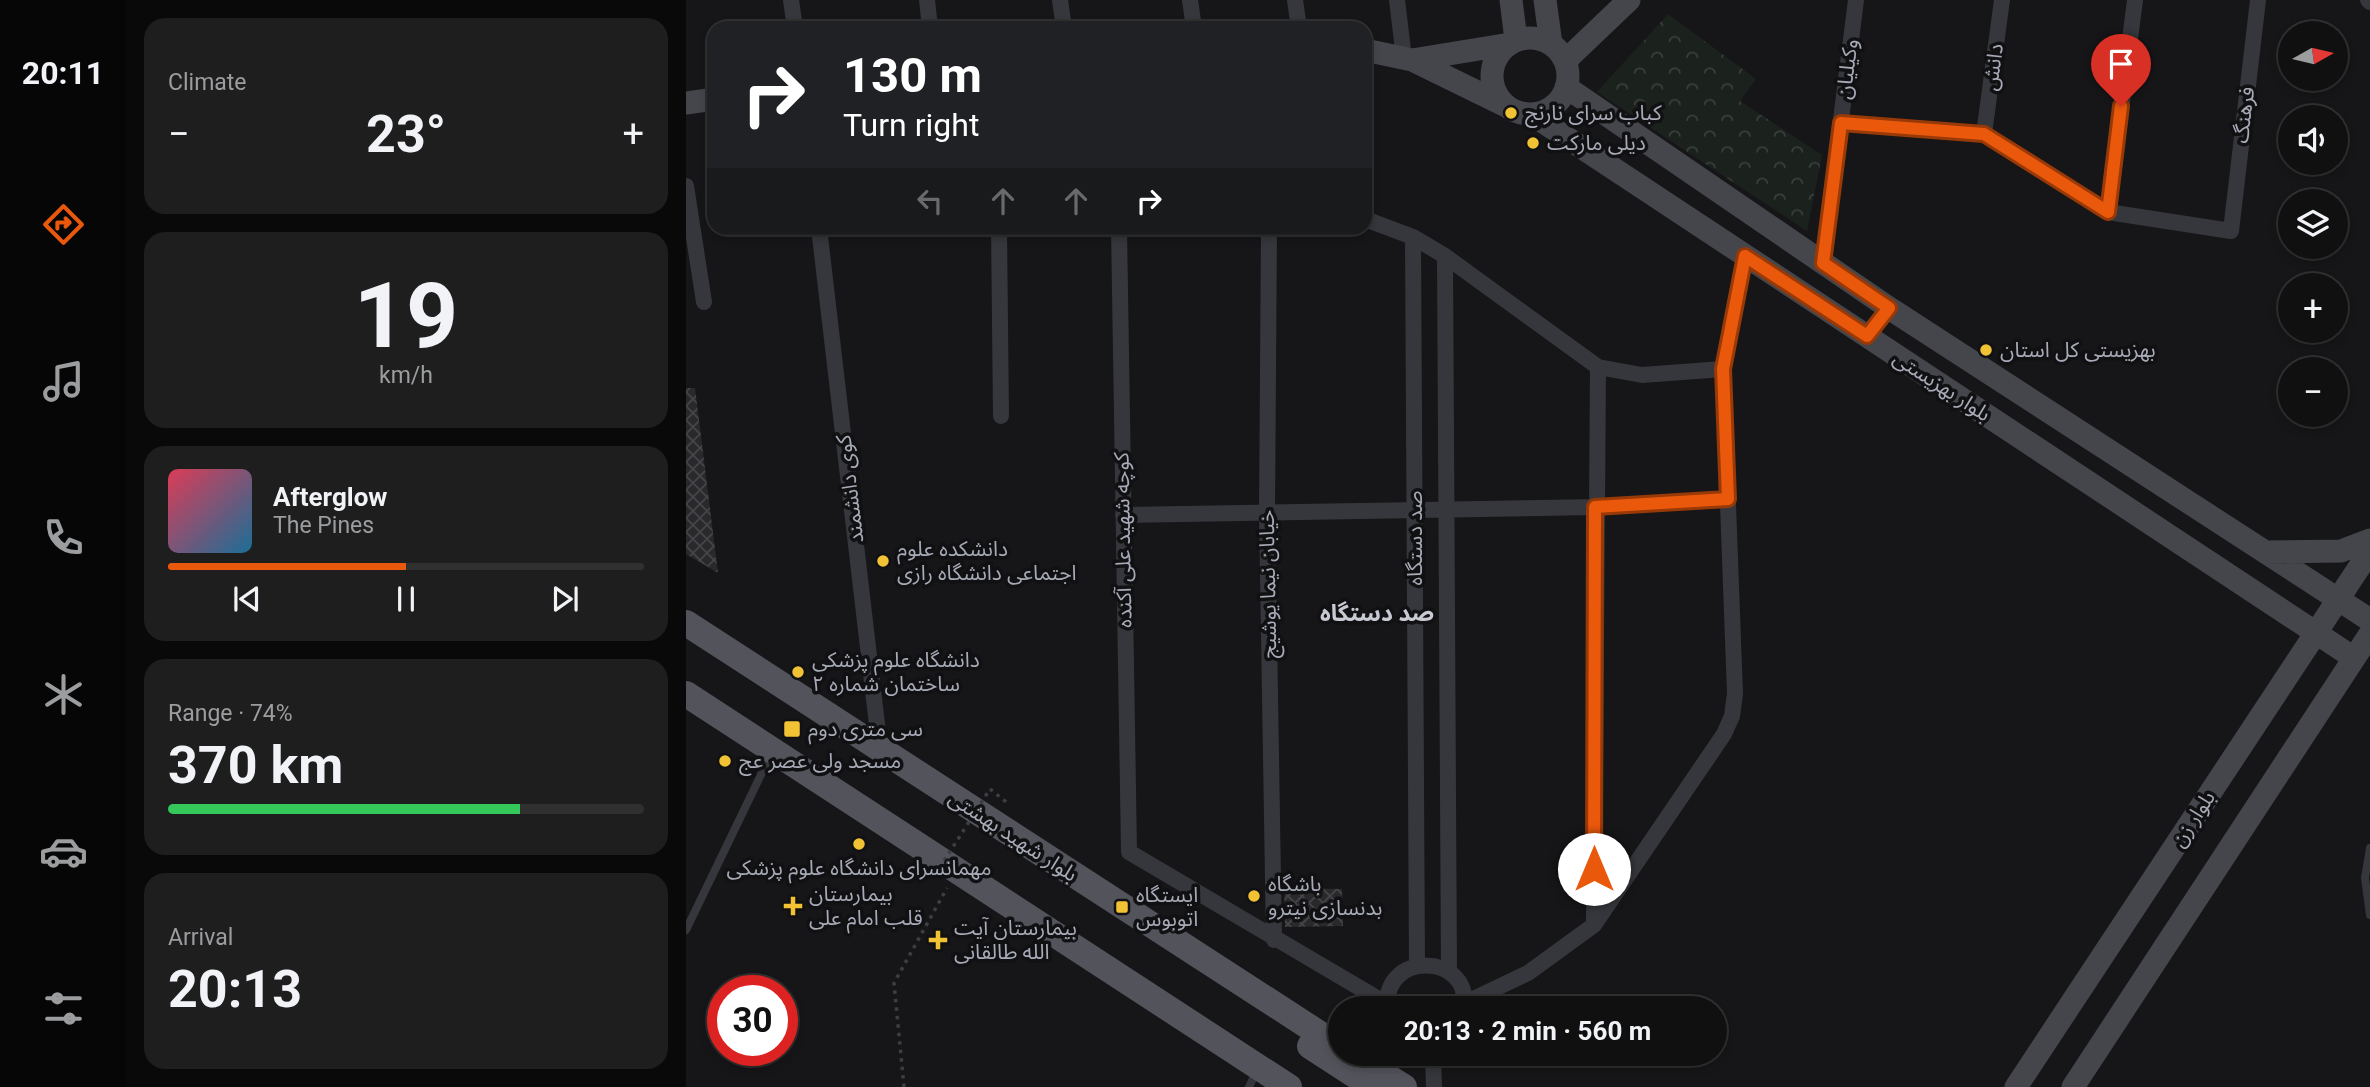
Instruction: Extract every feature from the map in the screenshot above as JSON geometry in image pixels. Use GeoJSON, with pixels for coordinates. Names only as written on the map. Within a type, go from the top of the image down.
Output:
{"type":"FeatureCollection","features":[{"type":"Feature","properties":{"kind":"main road"},"geometry":{"type":"LineString","coordinates":[[1511,0],[1513,42]]}},
{"type":"Feature","properties":{"kind":"main road"},"geometry":{"type":"LineString","coordinates":[[1372,51],[1408,59],[1508,107],[1531,114],[1553,106],[1566,87],[1545,0]]}},
{"type":"Feature","properties":{"kind":"main road"},"geometry":{"type":"LineString","coordinates":[[1558,52],[1629,0]]}},
{"type":"Feature","properties":{"kind":"main road"},"geometry":{"type":"LineString","coordinates":[[1408,59],[1534,38],[1558,52]]}},
{"type":"Feature","properties":{"kind":"main road"},"geometry":{"type":"LineString","coordinates":[[1508,107],[1499,99],[1492,77],[1498,55],[1513,42]]}},
{"type":"Feature","properties":{"kind":"main road","name":"بلوار بهزیستی"},"geometry":{"type":"LineString","coordinates":[[1566,87],[1889,308],[2370,620]]}},
{"type":"Feature","properties":{"kind":"main road"},"geometry":{"type":"LineString","coordinates":[[686,103],[707,100]]}},
{"type":"Feature","properties":{"kind":"main road","name":"بلوار بهزیستی"},"geometry":{"type":"LineString","coordinates":[[1531,114],[2354,658]]}},
{"type":"Feature","properties":{"kind":"main road"},"geometry":{"type":"LineString","coordinates":[[1867,336],[1889,308]]}},
{"type":"Feature","properties":{"kind":"main road"},"geometry":{"type":"LineString","coordinates":[[2267,552],[2341,551],[2370,540]]}},
{"type":"Feature","properties":{"kind":"main road","name":"بلوار زن"},"geometry":{"type":"LineString","coordinates":[[2017,1087],[2370,551]]}},
{"type":"Feature","properties":{"kind":"main road","name":"بلوار شهید بهشتی"},"geometry":{"type":"LineString","coordinates":[[686,623],[1328,1039]]}},
{"type":"Feature","properties":{"kind":"main road"},"geometry":{"type":"LineString","coordinates":[[2073,1087],[2370,634]]}},
{"type":"Feature","properties":{"kind":"main road"},"geometry":{"type":"LineString","coordinates":[[686,694],[773,751],[946,873],[1164,1006],[1268,1081]]}},
{"type":"Feature","properties":{"kind":"main road"},"geometry":{"type":"LineString","coordinates":[[1197,955],[1222,990],[1373,1087]]}},
{"type":"Feature","properties":{"kind":"main road"},"geometry":{"type":"LineString","coordinates":[[1164,1006],[1203,1017],[1310,1087]]}},
{"type":"Feature","properties":{"kind":"main road"},"geometry":{"type":"LineString","coordinates":[[1370,1066],[1404,1087]]}},
{"type":"Feature","properties":{"kind":"street"},"geometry":{"type":"LineString","coordinates":[[791,0],[794,21]]}},
{"type":"Feature","properties":{"kind":"street"},"geometry":{"type":"LineString","coordinates":[[927,0],[929,21]]}},
{"type":"Feature","properties":{"kind":"street"},"geometry":{"type":"LineString","coordinates":[[1060,0],[1063,21]]}},
{"type":"Feature","properties":{"kind":"street"},"geometry":{"type":"LineString","coordinates":[[1191,0],[1193,21]]}},
{"type":"Feature","properties":{"kind":"street"},"geometry":{"type":"LineString","coordinates":[[1295,0],[1297,21]]}},
{"type":"Feature","properties":{"kind":"street"},"geometry":{"type":"LineString","coordinates":[[1397,0],[1408,59]]}},
{"type":"Feature","properties":{"kind":"street","name":"وکیلیان"},"geometry":{"type":"LineString","coordinates":[[1823,263],[1856,0]]}},
{"type":"Feature","properties":{"kind":"street","name":"دانش"},"geometry":{"type":"LineString","coordinates":[[1984,134],[2002,0]]}},
{"type":"Feature","properties":{"kind":"street"},"geometry":{"type":"LineString","coordinates":[[1841,123],[1984,134],[2108,212],[2135,0]]}},
{"type":"Feature","properties":{"kind":"street","name":"فرهنگ"},"geometry":{"type":"LineString","coordinates":[[2108,212],[2231,231],[2258,0]]}},
{"type":"Feature","properties":{"kind":"street"},"geometry":{"type":"LineString","coordinates":[[686,186],[704,302]]}},
{"type":"Feature","properties":{"kind":"street"},"geometry":{"type":"LineString","coordinates":[[1372,222],[1413,237],[1445,256],[1598,367],[1642,375],[1723,369]]}},
{"type":"Feature","properties":{"kind":"street","name":"کوی دانشمند"},"geometry":{"type":"LineString","coordinates":[[820,235],[880,750]]}},
{"type":"Feature","properties":{"kind":"street"},"geometry":{"type":"LineString","coordinates":[[999,235],[1001,416]]}},
{"type":"Feature","properties":{"kind":"street","name":"کوچه شهید علی آکنده"},"geometry":{"type":"LineString","coordinates":[[1119,235],[1129,852],[1274,940]]}},
{"type":"Feature","properties":{"kind":"street","name":"خیابان نیما یوشیج"},"geometry":{"type":"LineString","coordinates":[[1269,235],[1267,512],[1274,940]]}},
{"type":"Feature","properties":{"kind":"street","name":"صد دستگاه"},"geometry":{"type":"LineString","coordinates":[[1413,237],[1417,965]]}},
{"type":"Feature","properties":{"kind":"street","name":"صد دستگاه"},"geometry":{"type":"LineString","coordinates":[[1445,256],[1449,971]]}},
{"type":"Feature","properties":{"kind":"street"},"geometry":{"type":"LineString","coordinates":[[1483,996],[1528,973],[1594,925],[1724,734],[1732,716],[1735,694],[1723,369],[1745,256]]}},
{"type":"Feature","properties":{"kind":"street"},"geometry":{"type":"LineString","coordinates":[[1594,925],[1598,367]]}},
{"type":"Feature","properties":{"kind":"street"},"geometry":{"type":"LineString","coordinates":[[1123,515],[1595,507],[1728,499]]}},
{"type":"Feature","properties":{"kind":"street"},"geometry":{"type":"LineString","coordinates":[[1274,940],[1370,996]]}},
{"type":"Feature","properties":{"kind":"street"},"geometry":{"type":"LineString","coordinates":[[1390,996],[1395,979],[1405,970],[1428,964],[1449,971],[1458,980],[1462,996]]}},
{"type":"Feature","properties":{"kind":"street"},"geometry":{"type":"LineString","coordinates":[[1433,1066],[1434,1087]]}},
{"type":"Feature","properties":{"kind":"lane"},"geometry":{"type":"LineString","coordinates":[[686,930],[773,751]]}},
{"type":"Feature","properties":{"kind":"lane"},"geometry":{"type":"LineString","coordinates":[[2370,848],[2365,878],[2370,915]]}},
{"type":"Feature","properties":{"kind":"path"},"geometry":{"type":"LineString","coordinates":[[904,1087],[894,983],[946,873],[990,789],[1010,805]]}},
{"type":"Feature","properties":{"kind":"green space"},"geometry":{"type":"Polygon","coordinates":[[[1668,14],[1756,79],[1740,101],[1822,155],[1807,231],[1597,92],[1668,14]]]}},
{"type":"Feature","properties":{"kind":"building"},"geometry":{"type":"Polygon","coordinates":[[[686,388],[695,388],[718,573],[686,554],[686,388]]]}},
{"type":"Feature","properties":{"kind":"building"},"geometry":{"type":"Polygon","coordinates":[[[1284,888],[1342,889],[1343,926],[1285,927],[1284,888]]]}},
{"type":"Feature","properties":{"kind":"place","name":"کباب سرای نارنج"},"geometry":{"type":"Point","coordinates":[1511,113]}},
{"type":"Feature","properties":{"kind":"place","name":"دیلی مارکت"},"geometry":{"type":"Point","coordinates":[1533,143]}},
{"type":"Feature","properties":{"kind":"place","name":"بهزیستی کل استان"},"geometry":{"type":"Point","coordinates":[1986,350]}},
{"type":"Feature","properties":{"kind":"place","name":"دانشکده علوم اجتماعی دانشگاه رازی"},"geometry":{"type":"Point","coordinates":[883,561]}},
{"type":"Feature","properties":{"kind":"place","name":"دانشگاه علوم پزشکی ساختمان شماره ۲"},"geometry":{"type":"Point","coordinates":[798,672]}},
{"type":"Feature","properties":{"kind":"place","name":"سی متری دوم"},"geometry":{"type":"Point","coordinates":[792,729]}},
{"type":"Feature","properties":{"kind":"place","name":"مسجد ولی عصر عج"},"geometry":{"type":"Point","coordinates":[725,761]}},
{"type":"Feature","properties":{"kind":"place","name":"مهمانسرای دانشگاه علوم پزشکی"},"geometry":{"type":"Point","coordinates":[859,844]}},
{"type":"Feature","properties":{"kind":"place","name":"باشگاه بدنسازی نیترو"},"geometry":{"type":"Point","coordinates":[1254,896]}},
{"type":"Feature","properties":{"kind":"place","name":"بیمارستان قلب امام علی"},"geometry":{"type":"Point","coordinates":[793,906]}},
{"type":"Feature","properties":{"kind":"place","name":"ایستگاه اتوبوس"},"geometry":{"type":"Point","coordinates":[1122,907]}},
{"type":"Feature","properties":{"kind":"place","name":"بیمارستان آیت الله طالقانی"},"geometry":{"type":"Point","coordinates":[938,940]}},
{"type":"Feature","properties":{"kind":"district","name":"صد دستگاه"},"geometry":{"type":"Point","coordinates":[1377,613]}},
{"type":"Feature","properties":{"kind":"route"},"geometry":{"type":"LineString","coordinates":[[1594,869],[1595,507],[1728,499],[1723,369],[1745,256],[1867,336],[1889,308],[1823,263],[1841,123],[1984,134],[2108,212],[2121,106]]}}]}
